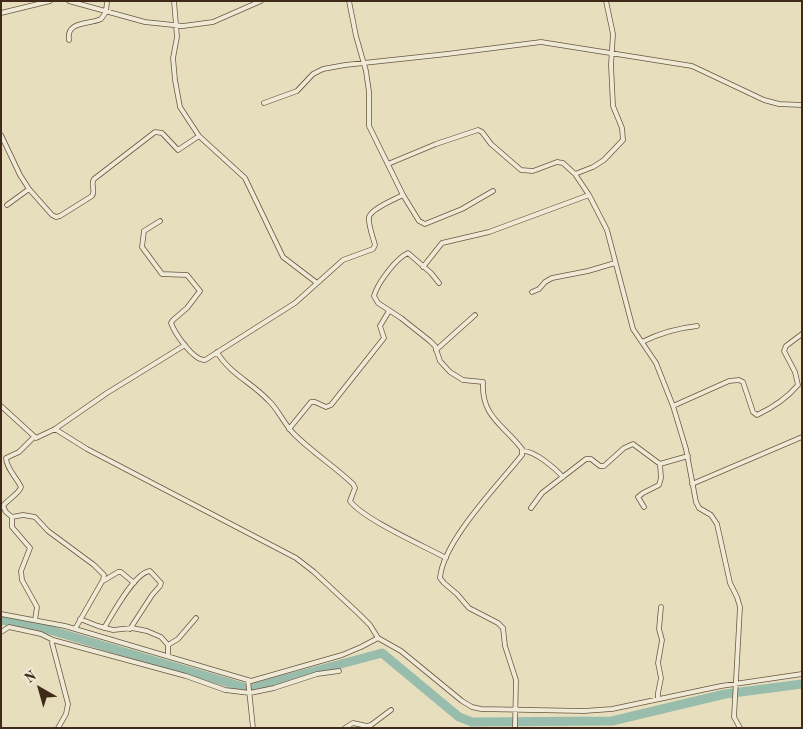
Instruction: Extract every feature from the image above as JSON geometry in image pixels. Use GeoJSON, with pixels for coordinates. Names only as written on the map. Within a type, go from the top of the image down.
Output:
{"type":"FeatureCollection","features":[{"type":"Feature","properties":{"kind":"street"},"geometry":{"type":"LineString","coordinates":[[1,13],[50,1]]}},
{"type":"Feature","properties":{"kind":"street"},"geometry":{"type":"LineString","coordinates":[[69,1],[145,22],[176,26],[213,22],[261,1]]}},
{"type":"Feature","properties":{"kind":"street"},"geometry":{"type":"LineString","coordinates":[[69,40],[68,34],[70,29],[101,19],[106,12],[107,1]]}},
{"type":"Feature","properties":{"kind":"street"},"geometry":{"type":"LineString","coordinates":[[174,1],[177,40],[173,58],[177,97],[185,116],[199,136],[245,178],[283,257],[317,283]]}},
{"type":"Feature","properties":{"kind":"street"},"geometry":{"type":"LineString","coordinates":[[349,1],[369,92],[369,126],[403,195],[420,221],[425,224],[462,209],[492,191]]}},
{"type":"Feature","properties":{"kind":"street"},"geometry":{"type":"LineString","coordinates":[[575,174],[594,167],[604,160],[623,140],[622,128],[613,106],[612,34],[606,1]]}},
{"type":"Feature","properties":{"kind":"street"},"geometry":{"type":"LineString","coordinates":[[264,103],[297,91],[317,72],[345,65],[541,42],[692,66],[764,100],[779,104],[802,105]]}},
{"type":"Feature","properties":{"kind":"street"},"geometry":{"type":"LineString","coordinates":[[388,164],[436,144],[478,130],[521,170],[533,172],[560,161],[575,174],[590,195],[607,230],[633,329],[656,363],[673,406],[688,456],[696,502],[699,508],[711,515],[716,524],[730,583],[738,596],[740,607],[734,717],[740,728]]}},
{"type":"Feature","properties":{"kind":"street"},"geometry":{"type":"LineString","coordinates":[[1,135],[20,176],[29,189],[56,217],[92,196],[94,192],[92,184],[94,179],[155,132],[162,133],[178,150],[199,136]]}},
{"type":"Feature","properties":{"kind":"street"},"geometry":{"type":"LineString","coordinates":[[7,205],[29,189]]}},
{"type":"Feature","properties":{"kind":"street"},"geometry":{"type":"LineString","coordinates":[[160,221],[144,231],[141,243],[143,251],[162,274],[187,275],[200,291],[187,308],[173,320],[172,324],[185,345],[201,361],[295,303],[343,260],[373,249],[375,245],[369,221],[370,215],[373,211],[403,195]]}},
{"type":"Feature","properties":{"kind":"street"},"geometry":{"type":"LineString","coordinates":[[423,268],[442,243],[489,232],[590,195]]}},
{"type":"Feature","properties":{"kind":"street"},"geometry":{"type":"LineString","coordinates":[[439,284],[431,273],[408,253],[404,255],[378,285],[374,296],[378,303],[430,341],[440,361],[450,372],[464,380],[483,382],[482,394],[486,407],[523,451],[529,452],[549,464],[563,477]]}},
{"type":"Feature","properties":{"kind":"street"},"geometry":{"type":"LineString","coordinates":[[532,292],[539,289],[552,278],[616,263]]}},
{"type":"Feature","properties":{"kind":"street"},"geometry":{"type":"LineString","coordinates":[[289,429],[312,402],[326,407],[330,405],[384,338],[380,326],[390,310]]}},
{"type":"Feature","properties":{"kind":"street"},"geometry":{"type":"LineString","coordinates":[[436,350],[475,314]]}},
{"type":"Feature","properties":{"kind":"street"},"geometry":{"type":"LineString","coordinates":[[642,342],[671,331],[697,326]]}},
{"type":"Feature","properties":{"kind":"street"},"geometry":{"type":"LineString","coordinates":[[673,406],[729,381],[740,380],[744,382],[753,412],[757,414],[764,411],[782,400],[798,385],[784,351],[790,342],[802,334]]}},
{"type":"Feature","properties":{"kind":"street"},"geometry":{"type":"LineString","coordinates":[[12,517],[3,506],[7,500],[20,491],[21,487],[6,464],[6,458],[19,452],[34,437],[36,438],[55,429],[107,393],[185,345]]}},
{"type":"Feature","properties":{"kind":"street"},"geometry":{"type":"LineString","coordinates":[[217,352],[222,361],[272,403],[289,429],[353,484],[355,488],[350,501],[356,508],[446,558]]}},
{"type":"Feature","properties":{"kind":"street"},"geometry":{"type":"LineString","coordinates":[[1,406],[34,437]]}},
{"type":"Feature","properties":{"kind":"street"},"geometry":{"type":"LineString","coordinates":[[55,429],[87,448],[296,558],[359,614],[378,638],[401,651],[472,707],[481,709],[602,710],[721,686],[736,687],[802,674]]}},
{"type":"Feature","properties":{"kind":"street"},"geometry":{"type":"LineString","coordinates":[[692,484],[802,436]]}},
{"type":"Feature","properties":{"kind":"street"},"geometry":{"type":"LineString","coordinates":[[530,508],[542,493],[586,459],[591,459],[600,466],[604,466],[624,448],[633,444],[660,464],[660,485],[643,492],[638,497],[644,507]]}},
{"type":"Feature","properties":{"kind":"street"},"geometry":{"type":"LineString","coordinates":[[515,727],[516,680],[505,646],[503,628],[498,623],[469,608],[441,580],[440,574],[458,536],[496,485],[522,455],[523,451]]}},
{"type":"Feature","properties":{"kind":"street"},"geometry":{"type":"LineString","coordinates":[[660,464],[688,456]]}},
{"type":"Feature","properties":{"kind":"street"},"geometry":{"type":"LineString","coordinates":[[1,515],[6,512]]}},
{"type":"Feature","properties":{"kind":"street"},"geometry":{"type":"LineString","coordinates":[[12,517],[23,515],[35,516],[55,537],[100,569],[104,575],[102,582],[75,629]]}},
{"type":"Feature","properties":{"kind":"street"},"geometry":{"type":"LineString","coordinates":[[12,517],[12,527],[30,548],[21,571],[22,580],[37,607],[35,620]]}},
{"type":"Feature","properties":{"kind":"street"},"geometry":{"type":"LineString","coordinates":[[104,628],[121,599],[145,571],[150,571],[161,583],[160,586],[130,629]]}},
{"type":"Feature","properties":{"kind":"street"},"geometry":{"type":"LineString","coordinates":[[102,582],[121,572],[134,583]]}},
{"type":"Feature","properties":{"kind":"street"},"geometry":{"type":"LineString","coordinates":[[658,699],[661,678],[658,663],[662,640],[659,629],[661,606]]}},
{"type":"Feature","properties":{"kind":"street"},"geometry":{"type":"LineString","coordinates":[[1,614],[75,629],[248,680],[257,680],[342,655],[378,638]]}},
{"type":"Feature","properties":{"kind":"street"},"geometry":{"type":"LineString","coordinates":[[168,645],[178,639],[196,618]]}},
{"type":"Feature","properties":{"kind":"street"},"geometry":{"type":"LineString","coordinates":[[80,619],[112,630],[130,629],[147,631],[161,637],[168,645],[168,656]]}},
{"type":"Feature","properties":{"kind":"street"},"geometry":{"type":"LineString","coordinates":[[1,632],[12,627],[41,634],[53,640],[186,676],[225,690],[250,693],[274,688],[317,674],[339,671]]}},
{"type":"Feature","properties":{"kind":"street"},"geometry":{"type":"LineString","coordinates":[[53,640],[52,643],[68,704],[66,714],[58,728]]}},
{"type":"Feature","properties":{"kind":"street"},"geometry":{"type":"LineString","coordinates":[[248,680],[253,728]]}},
{"type":"Feature","properties":{"kind":"street"},"geometry":{"type":"LineString","coordinates":[[346,728],[353,723],[371,725],[391,710]]}},
{"type":"Feature","properties":{"kind":"waterway"},"geometry":{"type":"LineString","coordinates":[[1,620],[43,628],[243,687]]}},
{"type":"Feature","properties":{"kind":"waterway"},"geometry":{"type":"LineString","coordinates":[[255,687],[382,653],[459,717],[472,722],[612,721],[725,694],[802,684]]}}]}
